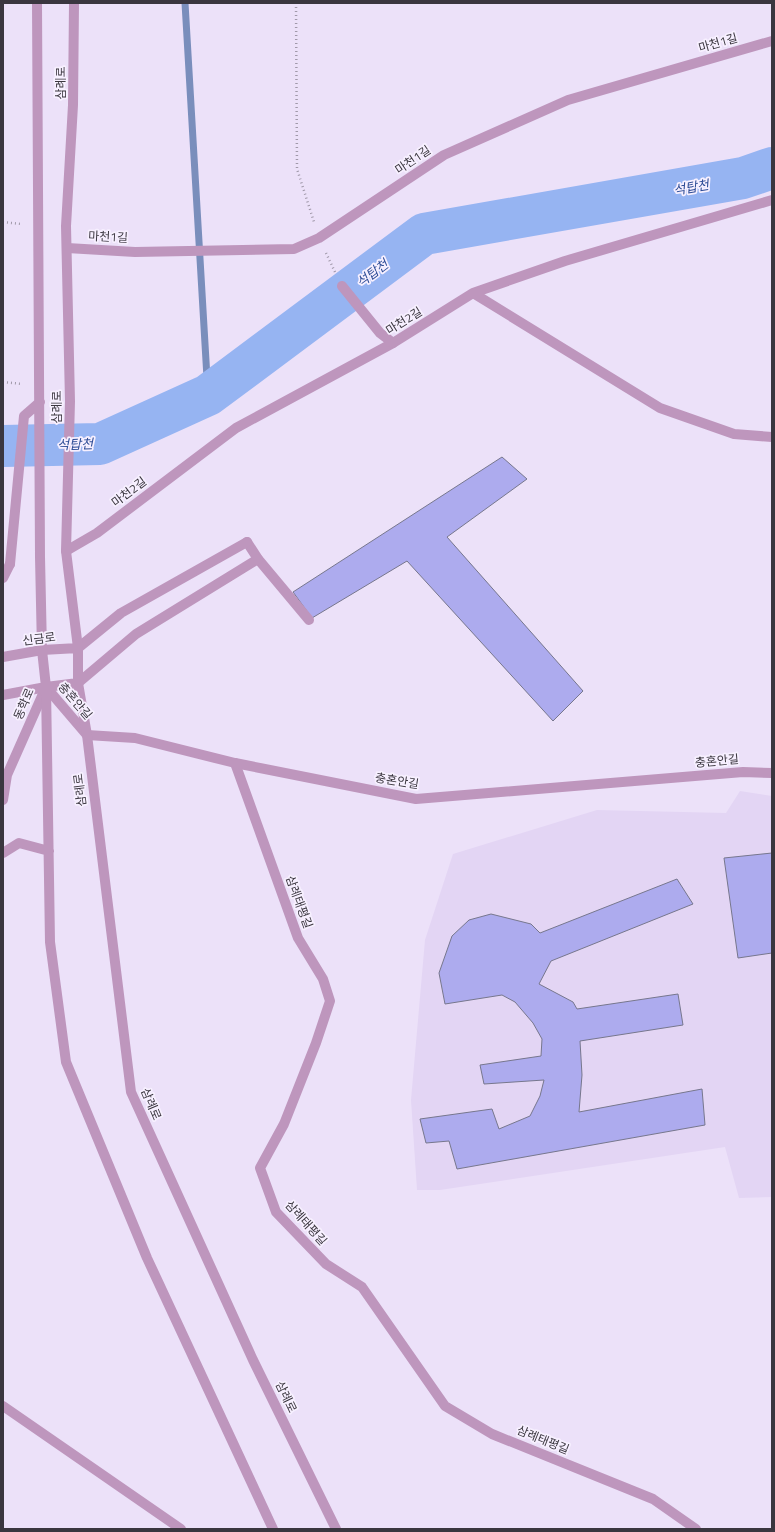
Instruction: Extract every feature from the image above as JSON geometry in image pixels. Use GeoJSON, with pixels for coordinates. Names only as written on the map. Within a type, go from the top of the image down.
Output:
{"type":"FeatureCollection","features":[{"type":"Feature","properties":{"kind":"street","name":"삼례로"},"geometry":{"type":"LineString","coordinates":[[37,3],[40,557],[42,650],[46,687],[50,942],[66,1062],[148,1258],[273,1529]]}},
{"type":"Feature","properties":{"kind":"street","name":"삼례로"},"geometry":{"type":"LineString","coordinates":[[74,3],[73,105],[66,226],[70,401],[68,526],[66,551],[78,648],[78,683],[87,735],[131,1092],[253,1360],[336,1529]]}},
{"type":"Feature","properties":{"kind":"street","name":"마천1길"},"geometry":{"type":"LineString","coordinates":[[67,248],[135,252],[294,248],[319,238],[444,155],[568,100],[772,41]]}},
{"type":"Feature","properties":{"kind":"street","name":"마천2길"},"geometry":{"type":"LineString","coordinates":[[66,551],[97,533],[236,428],[393,343],[473,293],[565,261],[772,200]]}},
{"type":"Feature","properties":{"kind":"street"},"geometry":{"type":"LineString","coordinates":[[342,286],[380,333],[393,343]]}},
{"type":"Feature","properties":{"kind":"street"},"geometry":{"type":"LineString","coordinates":[[473,293],[660,408],[734,434],[772,437]]}},
{"type":"Feature","properties":{"kind":"street"},"geometry":{"type":"LineString","coordinates":[[3,578],[10,564],[24,416],[40,405]]}},
{"type":"Feature","properties":{"kind":"street"},"geometry":{"type":"LineString","coordinates":[[78,648],[121,614],[248,542],[258,558],[309,620]]}},
{"type":"Feature","properties":{"kind":"street"},"geometry":{"type":"LineString","coordinates":[[3,695],[78,683],[136,634],[258,558]]}},
{"type":"Feature","properties":{"kind":"street","name":"신금로"},"geometry":{"type":"LineString","coordinates":[[3,657],[42,650],[78,648]]}},
{"type":"Feature","properties":{"kind":"street","name":"충혼안길"},"geometry":{"type":"LineString","coordinates":[[46,687],[87,735],[135,738],[234,764],[416,799],[743,772],[772,773]]}},
{"type":"Feature","properties":{"kind":"street","name":"동학로"},"geometry":{"type":"LineString","coordinates":[[3,800],[7,775],[46,687]]}},
{"type":"Feature","properties":{"kind":"street","name":"삼례태평길"},"geometry":{"type":"LineString","coordinates":[[234,764],[298,938],[323,979],[330,1002],[316,1043],[284,1124],[260,1168],[276,1212],[326,1264],[362,1287],[445,1406],[492,1434],[653,1499],[696,1529]]}},
{"type":"Feature","properties":{"kind":"street"},"geometry":{"type":"LineString","coordinates":[[3,853],[20,843],[49,851]]}},
{"type":"Feature","properties":{"kind":"street"},"geometry":{"type":"LineString","coordinates":[[3,1406],[181,1529]]}},
{"type":"Feature","properties":{"kind":"path"},"geometry":{"type":"LineString","coordinates":[[296,3],[297,169],[319,238],[342,286]]}},
{"type":"Feature","properties":{"kind":"shaded area"},"geometry":{"type":"Polygon","coordinates":[[[740,791],[772,796],[772,1197],[739,1198],[725,1147],[440,1190],[417,1190],[411,1100],[425,940],[453,854],[597,810],[726,813],[740,791]]]}},
{"type":"Feature","properties":{"kind":"building"},"geometry":{"type":"Polygon","coordinates":[[[502,457],[527,479],[447,537],[583,691],[553,721],[407,561],[312,618],[293,592],[502,457]]]}},
{"type":"Feature","properties":{"kind":"building"},"geometry":{"type":"Polygon","coordinates":[[[772,853],[772,953],[738,958],[724,858],[772,853]]]}},
{"type":"Feature","properties":{"kind":"building"},"geometry":{"type":"Polygon","coordinates":[[[677,879],[693,904],[551,961],[539,984],[573,1002],[577,1009],[678,994],[683,1025],[580,1041],[582,1075],[579,1112],[702,1089],[705,1125],[457,1169],[449,1141],[426,1143],[420,1119],[492,1109],[499,1129],[530,1116],[540,1096],[544,1080],[484,1084],[480,1065],[541,1056],[542,1039],[533,1023],[515,1002],[502,995],[445,1004],[439,973],[452,936],[469,920],[491,914],[531,924],[540,933],[677,879]]]}},
{"type":"Feature","properties":{"kind":"waterway"},"geometry":{"type":"LineString","coordinates":[[185,3],[208,395]]}},
{"type":"Feature","properties":{"kind":"waterway","name":"석탑천"},"geometry":{"type":"LineString","coordinates":[[3,446],[100,444],[208,395],[424,234],[743,178],[772,168]]}}]}
